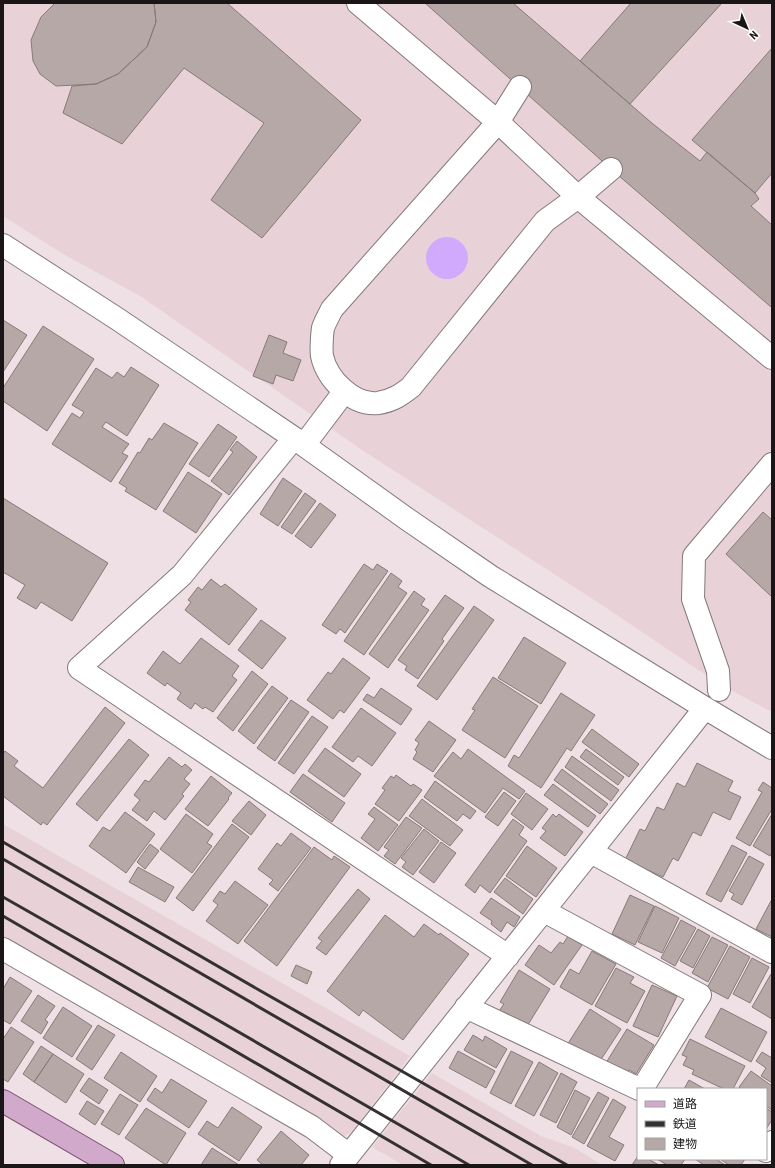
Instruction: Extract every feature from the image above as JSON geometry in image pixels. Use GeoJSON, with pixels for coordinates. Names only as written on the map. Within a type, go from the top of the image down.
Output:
{"type":"FeatureCollection","features":[{"type":"Feature","properties":{"kind":"main road"},"geometry":{"type":"LineString","coordinates":[[3,1101],[113,1165]]}},
{"type":"Feature","properties":{"kind":"street"},"geometry":{"type":"LineString","coordinates":[[358,3],[498,122],[578,197],[772,358]]}},
{"type":"Feature","properties":{"kind":"street"},"geometry":{"type":"LineString","coordinates":[[520,87],[498,122],[332,309],[323,328],[322,355],[329,375],[344,392],[362,401],[378,403],[396,398],[411,388],[545,221],[578,197],[611,169]]}},
{"type":"Feature","properties":{"kind":"street"},"geometry":{"type":"LineString","coordinates":[[3,244],[116,318],[299,442],[490,576],[772,748]]}},
{"type":"Feature","properties":{"kind":"street"},"geometry":{"type":"LineString","coordinates":[[344,392],[182,575],[79,668],[508,956]]}},
{"type":"Feature","properties":{"kind":"street"},"geometry":{"type":"LineString","coordinates":[[718,690],[718,671],[692,599],[694,556],[772,464]]}},
{"type":"Feature","properties":{"kind":"street"},"geometry":{"type":"LineString","coordinates":[[3,949],[312,1127],[345,1160],[705,708]]}},
{"type":"Feature","properties":{"kind":"street"},"geometry":{"type":"LineString","coordinates":[[591,852],[772,952]]}},
{"type":"Feature","properties":{"kind":"street"},"geometry":{"type":"LineString","coordinates":[[544,911],[700,995],[641,1088]]}},
{"type":"Feature","properties":{"kind":"street"},"geometry":{"type":"LineString","coordinates":[[466,1008],[638,1088]]}},
{"type":"Feature","properties":{"kind":"shaded area"},"geometry":{"type":"Polygon","coordinates":[[[3,3],[772,3],[772,712],[719,684],[602,605],[365,452],[140,296],[63,254],[3,216],[3,3]]]}},
{"type":"Feature","properties":{"kind":"shaded area"},"geometry":{"type":"Polygon","coordinates":[[[443,237],[451,237],[459,240],[465,246],[468,258],[465,270],[459,276],[451,279],[443,279],[435,276],[429,270],[426,262],[426,254],[429,246],[435,240],[443,237]]]}},
{"type":"Feature","properties":{"kind":"shaded area"},"geometry":{"type":"Polygon","coordinates":[[[3,824],[410,1056],[351,1133],[342,1137],[3,939],[3,824]]]}},
{"type":"Feature","properties":{"kind":"shaded area"},"geometry":{"type":"Polygon","coordinates":[[[432,1073],[541,1136],[575,1148],[602,1165],[403,1165],[372,1147],[432,1073]]]}},
{"type":"Feature","properties":{"kind":"building"},"geometry":{"type":"Polygon","coordinates":[[[55,3],[154,3],[156,22],[147,47],[118,74],[96,84],[56,86],[40,74],[33,61],[31,40],[41,17],[55,3]]]}},
{"type":"Feature","properties":{"kind":"building"},"geometry":{"type":"Polygon","coordinates":[[[154,3],[227,3],[361,120],[262,238],[211,200],[264,123],[184,68],[122,144],[63,113],[72,86],[96,84],[118,74],[147,47],[156,22],[154,3]]]}},
{"type":"Feature","properties":{"kind":"building"},"geometry":{"type":"Polygon","coordinates":[[[425,3],[513,3],[653,124],[700,161],[707,152],[755,193],[759,199],[751,206],[772,225],[771,307],[611,169],[425,3]]]}},
{"type":"Feature","properties":{"kind":"building"},"geometry":{"type":"Polygon","coordinates":[[[631,3],[722,3],[630,104],[580,61],[631,3]]]}},
{"type":"Feature","properties":{"kind":"building"},"geometry":{"type":"Polygon","coordinates":[[[772,48],[772,173],[755,193],[692,140],[772,48]]]}},
{"type":"Feature","properties":{"kind":"building"},"geometry":{"type":"Polygon","coordinates":[[[3,320],[27,335],[3,372],[3,320]]]}},
{"type":"Feature","properties":{"kind":"building"},"geometry":{"type":"Polygon","coordinates":[[[43,326],[94,359],[47,431],[3,401],[3,388],[43,326]]]}},
{"type":"Feature","properties":{"kind":"building"},"geometry":{"type":"Polygon","coordinates":[[[269,335],[287,342],[283,353],[301,360],[293,381],[276,375],[273,384],[253,376],[269,335]]]}},
{"type":"Feature","properties":{"kind":"building"},"geometry":{"type":"Polygon","coordinates":[[[131,367],[159,385],[127,436],[106,422],[102,427],[129,444],[122,453],[128,456],[111,482],[52,444],[72,413],[80,418],[84,412],[72,405],[96,368],[112,378],[117,372],[124,377],[131,367]]]}},
{"type":"Feature","properties":{"kind":"building"},"geometry":{"type":"Polygon","coordinates":[[[164,423],[198,443],[156,510],[125,491],[127,488],[119,483],[138,452],[140,453],[149,438],[152,440],[164,423]]]}},
{"type":"Feature","properties":{"kind":"building"},"geometry":{"type":"Polygon","coordinates":[[[218,424],[237,437],[209,477],[189,464],[218,424]]]}},
{"type":"Feature","properties":{"kind":"building"},"geometry":{"type":"Polygon","coordinates":[[[237,441],[257,457],[229,495],[211,481],[233,452],[230,450],[237,441]]]}},
{"type":"Feature","properties":{"kind":"building"},"geometry":{"type":"Polygon","coordinates":[[[188,472],[222,494],[196,533],[163,511],[188,472]]]}},
{"type":"Feature","properties":{"kind":"building"},"geometry":{"type":"Polygon","coordinates":[[[283,478],[302,491],[278,526],[260,514],[283,478]]]}},
{"type":"Feature","properties":{"kind":"building"},"geometry":{"type":"Polygon","coordinates":[[[305,493],[316,501],[292,534],[281,527],[305,493]]]}},
{"type":"Feature","properties":{"kind":"building"},"geometry":{"type":"Polygon","coordinates":[[[3,498],[108,563],[72,621],[41,602],[36,609],[17,598],[25,585],[3,572],[3,498]]]}},
{"type":"Feature","properties":{"kind":"building"},"geometry":{"type":"Polygon","coordinates":[[[320,503],[336,515],[311,548],[295,536],[320,503]]]}},
{"type":"Feature","properties":{"kind":"building"},"geometry":{"type":"Polygon","coordinates":[[[763,512],[772,520],[772,597],[726,554],[763,512]]]}},
{"type":"Feature","properties":{"kind":"building"},"geometry":{"type":"Polygon","coordinates":[[[364,564],[373,570],[377,564],[388,571],[345,633],[340,629],[336,634],[322,625],[364,564]]]}},
{"type":"Feature","properties":{"kind":"building"},"geometry":{"type":"Polygon","coordinates":[[[391,573],[402,581],[398,587],[407,593],[364,655],[344,641],[391,573]]]}},
{"type":"Feature","properties":{"kind":"building"},"geometry":{"type":"Polygon","coordinates":[[[211,579],[221,587],[225,584],[257,609],[229,645],[185,610],[191,602],[188,600],[198,587],[202,590],[211,579]]]}},
{"type":"Feature","properties":{"kind":"building"},"geometry":{"type":"Polygon","coordinates":[[[414,591],[425,599],[421,605],[429,610],[388,668],[369,654],[414,591]]]}},
{"type":"Feature","properties":{"kind":"building"},"geometry":{"type":"Polygon","coordinates":[[[445,595],[464,608],[442,639],[444,641],[418,679],[405,670],[407,666],[398,660],[445,595]]]}},
{"type":"Feature","properties":{"kind":"building"},"geometry":{"type":"Polygon","coordinates":[[[474,606],[494,620],[437,700],[417,686],[474,606]]]}},
{"type":"Feature","properties":{"kind":"building"},"geometry":{"type":"Polygon","coordinates":[[[261,620],[286,638],[262,669],[238,650],[261,620]]]}},
{"type":"Feature","properties":{"kind":"building"},"geometry":{"type":"Polygon","coordinates":[[[524,637],[566,663],[541,704],[498,678],[524,637]]]}},
{"type":"Feature","properties":{"kind":"building"},"geometry":{"type":"Polygon","coordinates":[[[201,638],[239,666],[232,676],[237,680],[213,712],[205,707],[203,709],[195,703],[191,709],[177,699],[181,693],[167,683],[165,686],[147,673],[163,651],[180,664],[201,638]]]}},
{"type":"Feature","properties":{"kind":"building"},"geometry":{"type":"Polygon","coordinates":[[[343,658],[370,678],[344,713],[340,710],[333,719],[307,700],[328,672],[331,674],[343,658]]]}},
{"type":"Feature","properties":{"kind":"building"},"geometry":{"type":"Polygon","coordinates":[[[252,671],[268,684],[233,731],[217,718],[252,671]]]}},
{"type":"Feature","properties":{"kind":"building"},"geometry":{"type":"Polygon","coordinates":[[[493,677],[538,706],[505,758],[462,730],[475,710],[472,709],[493,677]]]}},
{"type":"Feature","properties":{"kind":"building"},"geometry":{"type":"Polygon","coordinates":[[[272,686],[288,698],[254,744],[238,731],[272,686]]]}},
{"type":"Feature","properties":{"kind":"building"},"geometry":{"type":"Polygon","coordinates":[[[381,688],[412,709],[401,725],[363,700],[367,694],[374,698],[381,688]]]}},
{"type":"Feature","properties":{"kind":"building"},"geometry":{"type":"Polygon","coordinates":[[[561,693],[595,715],[571,751],[567,748],[541,788],[508,766],[514,755],[519,758],[561,693]]]}},
{"type":"Feature","properties":{"kind":"building"},"geometry":{"type":"Polygon","coordinates":[[[291,700],[309,712],[275,761],[257,748],[291,700]]]}},
{"type":"Feature","properties":{"kind":"building"},"geometry":{"type":"Polygon","coordinates":[[[105,707],[125,723],[47,825],[43,822],[41,825],[3,796],[3,754],[5,751],[18,761],[14,766],[43,788],[105,707]]]}},
{"type":"Feature","properties":{"kind":"building"},"geometry":{"type":"Polygon","coordinates":[[[361,708],[396,733],[372,766],[358,756],[353,762],[332,747],[361,708]]]}},
{"type":"Feature","properties":{"kind":"building"},"geometry":{"type":"Polygon","coordinates":[[[312,716],[328,727],[294,774],[278,763],[312,716]]]}},
{"type":"Feature","properties":{"kind":"building"},"geometry":{"type":"Polygon","coordinates":[[[429,721],[456,740],[433,772],[413,759],[417,752],[415,750],[419,743],[415,740],[429,721]]]}},
{"type":"Feature","properties":{"kind":"building"},"geometry":{"type":"Polygon","coordinates":[[[592,729],[639,764],[629,777],[582,742],[592,729]]]}},
{"type":"Feature","properties":{"kind":"building"},"geometry":{"type":"Polygon","coordinates":[[[129,739],[149,755],[97,821],[76,804],[129,739]]]}},
{"type":"Feature","properties":{"kind":"building"},"geometry":{"type":"Polygon","coordinates":[[[325,748],[361,774],[344,797],[308,771],[325,748]]]}},
{"type":"Feature","properties":{"kind":"building"},"geometry":{"type":"Polygon","coordinates":[[[468,749],[525,791],[519,799],[503,788],[485,813],[434,776],[453,752],[461,759],[468,749]]]}},
{"type":"Feature","properties":{"kind":"building"},"geometry":{"type":"Polygon","coordinates":[[[586,749],[624,777],[618,785],[580,757],[586,749]]]}},
{"type":"Feature","properties":{"kind":"building"},"geometry":{"type":"Polygon","coordinates":[[[572,756],[619,790],[611,801],[565,767],[572,756]]]}},
{"type":"Feature","properties":{"kind":"building"},"geometry":{"type":"Polygon","coordinates":[[[169,757],[182,767],[185,764],[192,770],[184,779],[190,784],[182,794],[184,796],[165,820],[154,811],[147,821],[132,810],[140,800],[134,795],[145,780],[149,782],[169,757]]]}},
{"type":"Feature","properties":{"kind":"building"},"geometry":{"type":"Polygon","coordinates":[[[697,763],[733,781],[728,791],[741,797],[730,820],[713,812],[701,836],[693,832],[678,861],[673,858],[663,877],[625,860],[640,829],[645,831],[657,807],[664,810],[677,783],[685,787],[697,763]]]}},
{"type":"Feature","properties":{"kind":"building"},"geometry":{"type":"Polygon","coordinates":[[[562,769],[608,804],[600,814],[554,780],[562,769]]]}},
{"type":"Feature","properties":{"kind":"building"},"geometry":{"type":"Polygon","coordinates":[[[303,774],[345,803],[332,822],[290,792],[303,774]]]}},
{"type":"Feature","properties":{"kind":"building"},"geometry":{"type":"Polygon","coordinates":[[[396,775],[411,786],[413,784],[422,790],[399,821],[375,804],[385,790],[382,788],[391,776],[394,778],[396,775]]]}},
{"type":"Feature","properties":{"kind":"building"},"geometry":{"type":"Polygon","coordinates":[[[211,776],[232,793],[208,826],[185,809],[211,776]]]}},
{"type":"Feature","properties":{"kind":"building"},"geometry":{"type":"Polygon","coordinates":[[[435,781],[476,811],[470,819],[463,814],[457,821],[424,797],[435,781]]]}},
{"type":"Feature","properties":{"kind":"building"},"geometry":{"type":"Polygon","coordinates":[[[763,782],[772,788],[772,809],[750,846],[736,838],[762,792],[758,790],[763,782]]]}},
{"type":"Feature","properties":{"kind":"building"},"geometry":{"type":"Polygon","coordinates":[[[553,784],[596,816],[588,827],[544,795],[553,784]]]}},
{"type":"Feature","properties":{"kind":"building"},"geometry":{"type":"Polygon","coordinates":[[[504,792],[516,801],[498,826],[485,817],[504,792]]]}},
{"type":"Feature","properties":{"kind":"building"},"geometry":{"type":"Polygon","coordinates":[[[526,793],[548,809],[532,830],[511,814],[526,793]]]}},
{"type":"Feature","properties":{"kind":"building"},"geometry":{"type":"Polygon","coordinates":[[[422,799],[463,830],[450,846],[409,816],[422,799]]]}},
{"type":"Feature","properties":{"kind":"building"},"geometry":{"type":"Polygon","coordinates":[[[249,801],[266,815],[251,835],[232,821],[249,801]]]}},
{"type":"Feature","properties":{"kind":"building"},"geometry":{"type":"Polygon","coordinates":[[[374,807],[398,825],[378,851],[361,838],[375,819],[368,814],[374,807]]]}},
{"type":"Feature","properties":{"kind":"building"},"geometry":{"type":"Polygon","coordinates":[[[125,812],[155,834],[126,873],[89,846],[103,827],[110,831],[125,812]]]}},
{"type":"Feature","properties":{"kind":"building"},"geometry":{"type":"Polygon","coordinates":[[[186,814],[213,834],[207,843],[212,846],[192,873],[160,849],[186,814]]]}},
{"type":"Feature","properties":{"kind":"building"},"geometry":{"type":"Polygon","coordinates":[[[553,814],[556,817],[559,814],[583,832],[565,856],[540,838],[546,831],[542,828],[553,814]]]}},
{"type":"Feature","properties":{"kind":"building"},"geometry":{"type":"Polygon","coordinates":[[[772,814],[772,852],[770,856],[753,846],[772,814]]]}},
{"type":"Feature","properties":{"kind":"building"},"geometry":{"type":"Polygon","coordinates":[[[406,817],[422,828],[395,864],[384,856],[389,850],[384,847],[406,817]]]}},
{"type":"Feature","properties":{"kind":"building"},"geometry":{"type":"Polygon","coordinates":[[[513,819],[524,827],[519,835],[527,841],[490,893],[480,885],[475,893],[465,885],[513,819]]]}},
{"type":"Feature","properties":{"kind":"building"},"geometry":{"type":"Polygon","coordinates":[[[232,824],[249,837],[193,911],[176,898],[232,824]]]}},
{"type":"Feature","properties":{"kind":"building"},"geometry":{"type":"Polygon","coordinates":[[[424,829],[439,841],[413,875],[402,867],[406,862],[401,858],[424,829]]]}},
{"type":"Feature","properties":{"kind":"building"},"geometry":{"type":"Polygon","coordinates":[[[291,833],[311,848],[278,891],[269,884],[273,880],[258,869],[277,843],[281,846],[291,833]]]}},
{"type":"Feature","properties":{"kind":"building"},"geometry":{"type":"Polygon","coordinates":[[[441,842],[456,853],[434,883],[419,872],[441,842]]]}},
{"type":"Feature","properties":{"kind":"building"},"geometry":{"type":"Polygon","coordinates":[[[150,844],[159,851],[145,869],[137,862],[150,844]]]}},
{"type":"Feature","properties":{"kind":"building"},"geometry":{"type":"Polygon","coordinates":[[[732,845],[747,853],[721,902],[706,894],[732,845]]]}},
{"type":"Feature","properties":{"kind":"building"},"geometry":{"type":"Polygon","coordinates":[[[527,846],[557,868],[536,897],[506,876],[527,846]]]}},
{"type":"Feature","properties":{"kind":"building"},"geometry":{"type":"Polygon","coordinates":[[[314,847],[332,860],[334,856],[350,867],[277,966],[244,941],[314,847]]]}},
{"type":"Feature","properties":{"kind":"building"},"geometry":{"type":"Polygon","coordinates":[[[749,856],[764,864],[742,905],[731,899],[734,894],[729,891],[749,856]]]}},
{"type":"Feature","properties":{"kind":"building"},"geometry":{"type":"Polygon","coordinates":[[[138,867],[174,887],[165,902],[129,882],[138,867]]]}},
{"type":"Feature","properties":{"kind":"building"},"geometry":{"type":"Polygon","coordinates":[[[505,878],[533,899],[523,914],[494,892],[505,878]]]}},
{"type":"Feature","properties":{"kind":"building"},"geometry":{"type":"Polygon","coordinates":[[[235,881],[268,905],[238,944],[206,921],[218,905],[213,901],[220,891],[225,894],[235,881]]]}},
{"type":"Feature","properties":{"kind":"building"},"geometry":{"type":"Polygon","coordinates":[[[358,889],[370,899],[326,955],[316,948],[322,941],[318,938],[358,889]]]}},
{"type":"Feature","properties":{"kind":"building"},"geometry":{"type":"Polygon","coordinates":[[[630,895],[654,906],[635,945],[612,934],[630,895]]]}},
{"type":"Feature","properties":{"kind":"building"},"geometry":{"type":"Polygon","coordinates":[[[491,898],[520,917],[514,927],[507,922],[501,932],[491,924],[492,921],[480,913],[491,898]]]}},
{"type":"Feature","properties":{"kind":"building"},"geometry":{"type":"Polygon","coordinates":[[[772,899],[772,937],[756,929],[772,899]]]}},
{"type":"Feature","properties":{"kind":"building"},"geometry":{"type":"Polygon","coordinates":[[[655,906],[679,918],[662,953],[638,942],[655,906]]]}},
{"type":"Feature","properties":{"kind":"building"},"geometry":{"type":"Polygon","coordinates":[[[385,915],[414,937],[424,924],[439,935],[440,933],[469,954],[403,1040],[363,1010],[359,1016],[327,991],[385,915]]]}},
{"type":"Feature","properties":{"kind":"building"},"geometry":{"type":"Polygon","coordinates":[[[681,920],[696,928],[675,966],[661,958],[681,920]]]}},
{"type":"Feature","properties":{"kind":"building"},"geometry":{"type":"Polygon","coordinates":[[[698,929],[710,936],[693,968],[680,961],[698,929]]]}},
{"type":"Feature","properties":{"kind":"building"},"geometry":{"type":"Polygon","coordinates":[[[568,936],[582,945],[554,985],[525,965],[539,945],[551,953],[560,942],[563,944],[568,936]]]}},
{"type":"Feature","properties":{"kind":"building"},"geometry":{"type":"Polygon","coordinates":[[[712,937],[728,945],[708,982],[692,973],[712,937]]]}},
{"type":"Feature","properties":{"kind":"building"},"geometry":{"type":"Polygon","coordinates":[[[730,946],[750,957],[728,999],[707,988],[730,946]]]}},
{"type":"Feature","properties":{"kind":"building"},"geometry":{"type":"Polygon","coordinates":[[[592,951],[616,964],[592,1005],[560,987],[570,969],[579,974],[592,951]]]}},
{"type":"Feature","properties":{"kind":"building"},"geometry":{"type":"Polygon","coordinates":[[[752,958],[769,967],[750,1003],[733,994],[752,958]]]}},
{"type":"Feature","properties":{"kind":"building"},"geometry":{"type":"Polygon","coordinates":[[[296,965],[312,972],[307,984],[291,976],[296,965]]]}},
{"type":"Feature","properties":{"kind":"building"},"geometry":{"type":"Polygon","coordinates":[[[616,968],[634,977],[630,983],[645,991],[627,1023],[595,1006],[616,968]]]}},
{"type":"Feature","properties":{"kind":"building"},"geometry":{"type":"Polygon","coordinates":[[[519,970],[550,989],[526,1028],[499,1011],[504,1004],[500,1002],[519,970]]]}},
{"type":"Feature","properties":{"kind":"building"},"geometry":{"type":"Polygon","coordinates":[[[772,974],[772,1019],[752,1007],[772,974]]]}},
{"type":"Feature","properties":{"kind":"building"},"geometry":{"type":"Polygon","coordinates":[[[10,977],[32,991],[10,1024],[3,1020],[3,989],[10,977]]]}},
{"type":"Feature","properties":{"kind":"building"},"geometry":{"type":"Polygon","coordinates":[[[652,985],[677,996],[658,1037],[633,1026],[652,985]]]}},
{"type":"Feature","properties":{"kind":"building"},"geometry":{"type":"Polygon","coordinates":[[[38,995],[55,1006],[45,1020],[48,1022],[41,1034],[21,1021],[38,995]]]}},
{"type":"Feature","properties":{"kind":"building"},"geometry":{"type":"Polygon","coordinates":[[[63,1007],[92,1026],[72,1057],[43,1038],[63,1007]]]}},
{"type":"Feature","properties":{"kind":"building"},"geometry":{"type":"Polygon","coordinates":[[[721,1008],[767,1032],[751,1062],[705,1037],[721,1008]]]}},
{"type":"Feature","properties":{"kind":"building"},"geometry":{"type":"Polygon","coordinates":[[[590,1009],[621,1029],[598,1064],[567,1045],[590,1009]]]}},
{"type":"Feature","properties":{"kind":"building"},"geometry":{"type":"Polygon","coordinates":[[[98,1025],[115,1035],[92,1070],[76,1059],[98,1025]]]}},
{"type":"Feature","properties":{"kind":"building"},"geometry":{"type":"Polygon","coordinates":[[[11,1027],[34,1042],[8,1082],[3,1079],[3,1039],[11,1027]]]}},
{"type":"Feature","properties":{"kind":"building"},"geometry":{"type":"Polygon","coordinates":[[[627,1029],[654,1045],[636,1074],[629,1070],[624,1078],[604,1066],[627,1029]]]}},
{"type":"Feature","properties":{"kind":"building"},"geometry":{"type":"Polygon","coordinates":[[[473,1035],[483,1041],[485,1036],[507,1049],[496,1068],[464,1050],[473,1035]]]}},
{"type":"Feature","properties":{"kind":"building"},"geometry":{"type":"Polygon","coordinates":[[[690,1039],[745,1066],[734,1088],[722,1088],[692,1074],[694,1070],[683,1065],[687,1057],[682,1055],[690,1039]]]}},
{"type":"Feature","properties":{"kind":"building"},"geometry":{"type":"Polygon","coordinates":[[[41,1046],[53,1054],[34,1082],[23,1074],[41,1046]]]}},
{"type":"Feature","properties":{"kind":"building"},"geometry":{"type":"Polygon","coordinates":[[[458,1051],[495,1071],[486,1088],[449,1068],[458,1051]]]}},
{"type":"Feature","properties":{"kind":"building"},"geometry":{"type":"Polygon","coordinates":[[[511,1051],[533,1062],[511,1104],[490,1093],[511,1051]]]}},
{"type":"Feature","properties":{"kind":"building"},"geometry":{"type":"Polygon","coordinates":[[[121,1052],[157,1076],[140,1102],[104,1078],[121,1052]]]}},
{"type":"Feature","properties":{"kind":"building"},"geometry":{"type":"Polygon","coordinates":[[[762,1052],[772,1058],[772,1083],[761,1076],[766,1068],[756,1061],[762,1052]]]}},
{"type":"Feature","properties":{"kind":"building"},"geometry":{"type":"Polygon","coordinates":[[[53,1054],[84,1074],[66,1103],[34,1082],[53,1054]]]}},
{"type":"Feature","properties":{"kind":"building"},"geometry":{"type":"Polygon","coordinates":[[[539,1062],[558,1073],[534,1116],[515,1106],[539,1062]]]}},
{"type":"Feature","properties":{"kind":"building"},"geometry":{"type":"Polygon","coordinates":[[[751,1071],[772,1086],[772,1110],[767,1107],[767,1088],[739,1087],[751,1071]]]}},
{"type":"Feature","properties":{"kind":"building"},"geometry":{"type":"Polygon","coordinates":[[[561,1073],[577,1082],[556,1123],[540,1115],[561,1073]]]}},
{"type":"Feature","properties":{"kind":"building"},"geometry":{"type":"Polygon","coordinates":[[[89,1078],[108,1090],[99,1104],[80,1091],[89,1078]]]}},
{"type":"Feature","properties":{"kind":"building"},"geometry":{"type":"Polygon","coordinates":[[[171,1079],[207,1101],[189,1128],[147,1100],[155,1088],[162,1093],[171,1079]]]}},
{"type":"Feature","properties":{"kind":"building"},"geometry":{"type":"Polygon","coordinates":[[[689,1080],[703,1088],[685,1088],[689,1080]]]}},
{"type":"Feature","properties":{"kind":"building"},"geometry":{"type":"Polygon","coordinates":[[[575,1090],[590,1098],[571,1135],[557,1127],[575,1090]]]}},
{"type":"Feature","properties":{"kind":"building"},"geometry":{"type":"Polygon","coordinates":[[[598,1092],[609,1098],[584,1144],[572,1137],[598,1092]]]}},
{"type":"Feature","properties":{"kind":"building"},"geometry":{"type":"Polygon","coordinates":[[[120,1094],[138,1105],[119,1135],[101,1124],[120,1094]]]}},
{"type":"Feature","properties":{"kind":"building"},"geometry":{"type":"Polygon","coordinates":[[[613,1099],[626,1107],[609,1137],[624,1145],[615,1161],[587,1146],[613,1099]]]}},
{"type":"Feature","properties":{"kind":"building"},"geometry":{"type":"Polygon","coordinates":[[[87,1101],[104,1111],[95,1125],[79,1114],[87,1101]]]}},
{"type":"Feature","properties":{"kind":"building"},"geometry":{"type":"Polygon","coordinates":[[[232,1107],[262,1127],[239,1161],[198,1134],[207,1121],[218,1128],[232,1107]]]}},
{"type":"Feature","properties":{"kind":"building"},"geometry":{"type":"Polygon","coordinates":[[[146,1108],[186,1133],[166,1165],[125,1138],[146,1108]]]}},
{"type":"Feature","properties":{"kind":"building"},"geometry":{"type":"Polygon","coordinates":[[[767,1109],[772,1112],[772,1120],[767,1128],[767,1109]]]}},
{"type":"Feature","properties":{"kind":"building"},"geometry":{"type":"Polygon","coordinates":[[[281,1131],[309,1155],[301,1165],[263,1165],[257,1160],[281,1131]]]}},
{"type":"Feature","properties":{"kind":"building"},"geometry":{"type":"Polygon","coordinates":[[[212,1148],[239,1165],[201,1165],[212,1148]]]}},
{"type":"Feature","properties":{"kind":"building"},"geometry":{"type":"Polygon","coordinates":[[[637,1158],[637,1160],[650,1160],[659,1165],[632,1165],[637,1158]]]}},
{"type":"Feature","properties":{"kind":"building"},"geometry":{"type":"Polygon","coordinates":[[[659,1160],[684,1160],[681,1165],[667,1165],[659,1160]]]}},
{"type":"Feature","properties":{"kind":"building"},"geometry":{"type":"Polygon","coordinates":[[[696,1160],[718,1160],[725,1165],[704,1165],[696,1160]]]}},
{"type":"Feature","properties":{"kind":"building"},"geometry":{"type":"Polygon","coordinates":[[[722,1160],[744,1160],[741,1165],[729,1165],[722,1160]]]}},
{"type":"Feature","properties":{"kind":"railway"},"geometry":{"type":"LineString","coordinates":[[3,842],[259,990],[567,1165]]}},
{"type":"Feature","properties":{"kind":"railway"},"geometry":{"type":"LineString","coordinates":[[3,859],[532,1165]]}},
{"type":"Feature","properties":{"kind":"railway"},"geometry":{"type":"LineString","coordinates":[[3,897],[469,1165]]}},
{"type":"Feature","properties":{"kind":"railway"},"geometry":{"type":"LineString","coordinates":[[3,916],[431,1165]]}}]}
